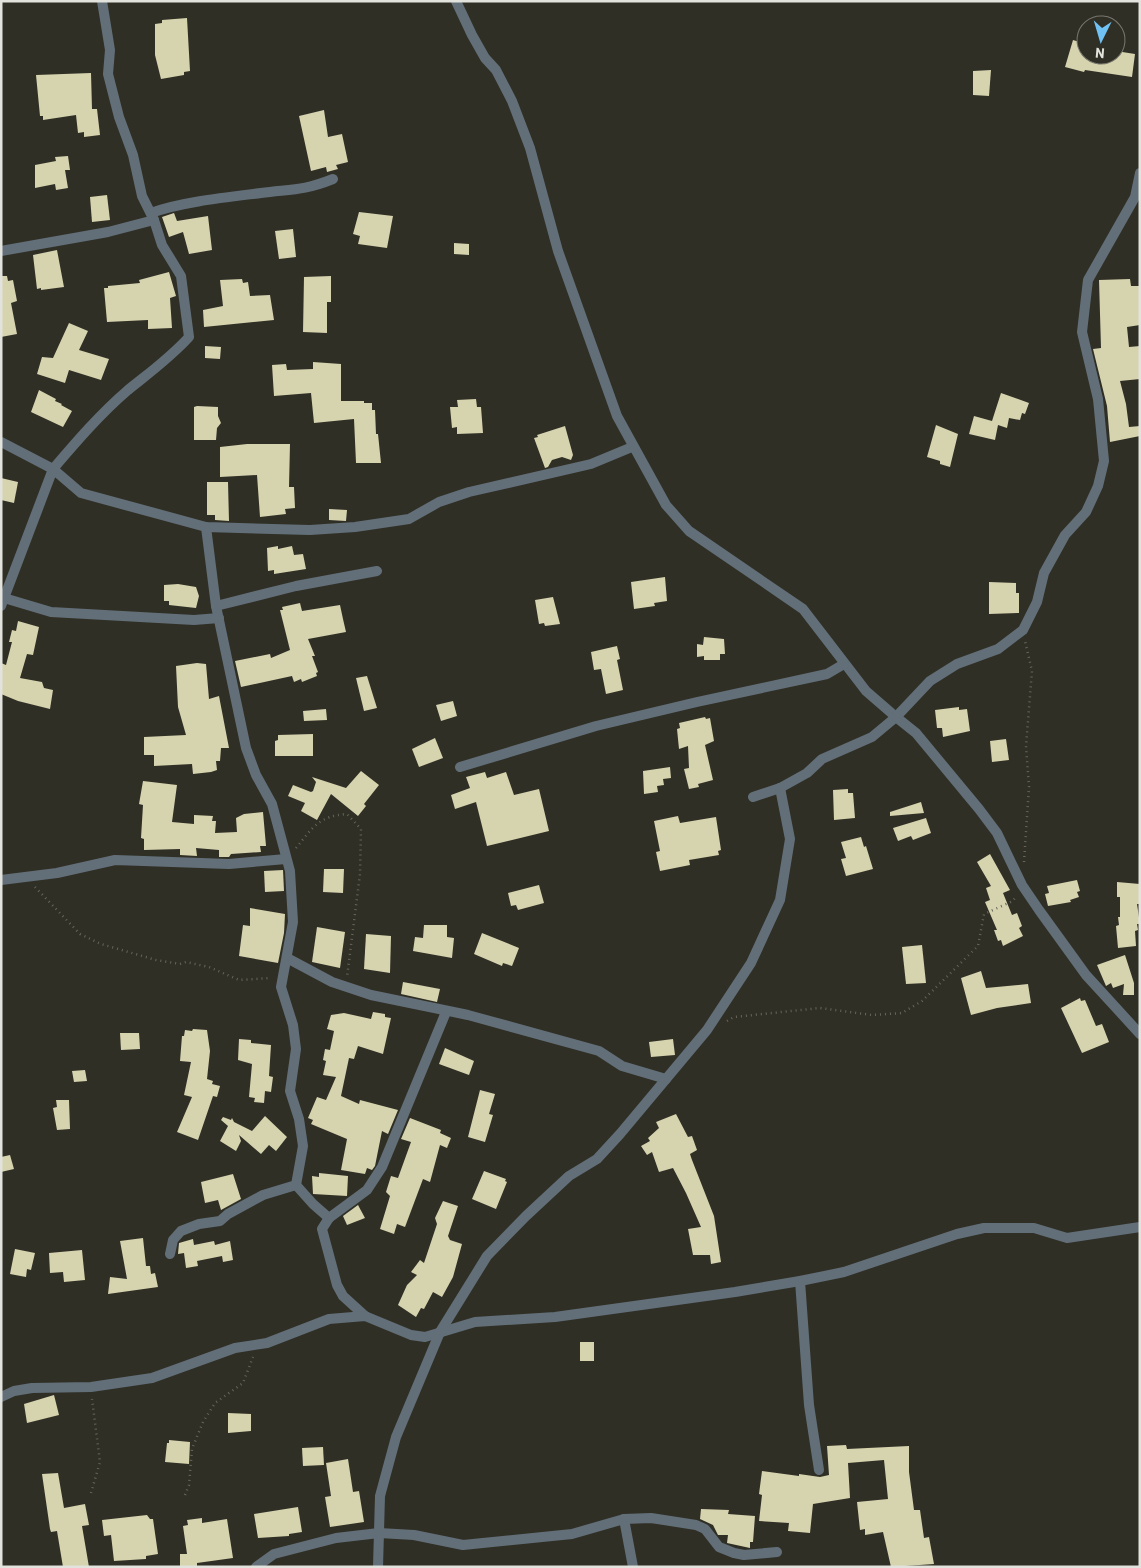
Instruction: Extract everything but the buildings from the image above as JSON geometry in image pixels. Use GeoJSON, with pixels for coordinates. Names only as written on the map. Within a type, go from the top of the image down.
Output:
{"type":"FeatureCollection","features":[{"type":"Feature","properties":{"kind":"street"},"geometry":{"type":"LineString","coordinates":[[102,1],[110,50],[108,74],[119,117],[135,163],[142,196],[153,216],[162,245],[180,276],[189,337],[174,353],[126,391],[86,430],[53,469],[3,602],[58,613],[194,620],[219,618]]}},
{"type":"Feature","properties":{"kind":"street"},"geometry":{"type":"LineString","coordinates":[[456,1],[480,50],[496,70],[512,100],[530,148],[558,251],[617,416],[632,447],[666,505],[689,531],[803,609],[866,692],[916,733],[997,833],[1022,885],[1086,975],[1140,1034]]}},
{"type":"Feature","properties":{"kind":"street"},"geometry":{"type":"LineString","coordinates":[[753,797],[780,788],[807,773],[822,760],[872,737],[896,717],[930,682],[957,664],[998,649],[1023,630],[1037,602],[1044,573],[1064,535],[1086,512],[1098,486],[1104,461],[1098,399],[1082,332],[1085,295],[1088,280],[1135,198],[1140,173]]}},
{"type":"Feature","properties":{"kind":"street"},"geometry":{"type":"LineString","coordinates":[[1,251],[108,232],[177,206],[263,192],[304,189],[332,179]]}},
{"type":"Feature","properties":{"kind":"street"},"geometry":{"type":"LineString","coordinates":[[1,442],[53,469],[82,493],[206,526],[310,530],[356,527],[409,519],[439,502],[469,492],[591,464],[632,447]]}},
{"type":"Feature","properties":{"kind":"street"},"geometry":{"type":"LineString","coordinates":[[206,526],[216,606],[246,748],[256,775],[272,804],[290,871],[293,922],[281,987],[293,1025],[296,1049],[290,1091],[300,1119],[304,1146],[296,1185]]}},
{"type":"Feature","properties":{"kind":"street"},"geometry":{"type":"LineString","coordinates":[[216,606],[296,586],[377,571]]}},
{"type":"Feature","properties":{"kind":"street"},"geometry":{"type":"LineString","coordinates":[[460,767],[596,726],[827,674],[844,664]]}},
{"type":"Feature","properties":{"kind":"street"},"geometry":{"type":"LineString","coordinates":[[378,1567],[380,1496],[396,1437],[440,1332],[487,1256],[569,1176],[597,1159],[707,1030],[752,963],[780,900],[790,839],[780,788]]}},
{"type":"Feature","properties":{"kind":"street"},"geometry":{"type":"LineString","coordinates":[[1,880],[30,877],[115,860],[229,864],[286,859]]}},
{"type":"Feature","properties":{"kind":"street"},"geometry":{"type":"LineString","coordinates":[[287,958],[344,985],[371,995],[446,1012],[468,1015],[598,1050],[622,1066],[666,1080]]}},
{"type":"Feature","properties":{"kind":"street"},"geometry":{"type":"LineString","coordinates":[[446,1012],[382,1167],[367,1190],[329,1218],[322,1229],[337,1285],[343,1296],[365,1316],[410,1335],[425,1337],[475,1322],[554,1317],[800,1281],[844,1272],[948,1237],[984,1228],[1034,1228],[1067,1238],[1140,1228]]}},
{"type":"Feature","properties":{"kind":"street"},"geometry":{"type":"LineString","coordinates":[[296,1185],[329,1218]]}},
{"type":"Feature","properties":{"kind":"street"},"geometry":{"type":"LineString","coordinates":[[170,1254],[173,1240],[181,1232],[199,1224],[220,1221],[228,1214],[263,1195],[296,1185]]}},
{"type":"Feature","properties":{"kind":"street"},"geometry":{"type":"LineString","coordinates":[[800,1281],[809,1406],[819,1470]]}},
{"type":"Feature","properties":{"kind":"street"},"geometry":{"type":"LineString","coordinates":[[1,1397],[14,1391],[32,1388],[91,1387],[152,1378],[235,1348],[263,1343],[329,1319],[365,1316]]}},
{"type":"Feature","properties":{"kind":"street"},"geometry":{"type":"LineString","coordinates":[[256,1567],[274,1554],[336,1538],[379,1534],[414,1535],[463,1545],[572,1534],[624,1519],[651,1518],[696,1525],[705,1529],[719,1547],[734,1553],[744,1555],[777,1552]]}},
{"type":"Feature","properties":{"kind":"street"},"geometry":{"type":"LineString","coordinates":[[624,1519],[633,1567]]}},
{"type":"Feature","properties":{"kind":"path"},"geometry":{"type":"LineString","coordinates":[[707,1030],[734,1017],[820,1008],[872,1015],[902,1013],[922,1001],[978,946],[984,914],[1013,901],[1022,885],[1030,788],[1026,746],[1032,671],[1023,630]]}},
{"type":"Feature","properties":{"kind":"path"},"geometry":{"type":"LineString","coordinates":[[286,859],[316,823],[331,815],[347,814],[361,828],[358,898],[344,985]]}},
{"type":"Feature","properties":{"kind":"path"},"geometry":{"type":"LineString","coordinates":[[30,877],[34,886],[80,934],[101,944],[156,960],[180,964],[186,962],[209,967],[239,980],[282,979]]}},
{"type":"Feature","properties":{"kind":"path"},"geometry":{"type":"LineString","coordinates":[[185,1495],[189,1485],[192,1449],[203,1422],[216,1403],[243,1383],[248,1366],[263,1343]]}},
{"type":"Feature","properties":{"kind":"path"},"geometry":{"type":"LineString","coordinates":[[91,1387],[100,1462],[91,1493]]}}]}
